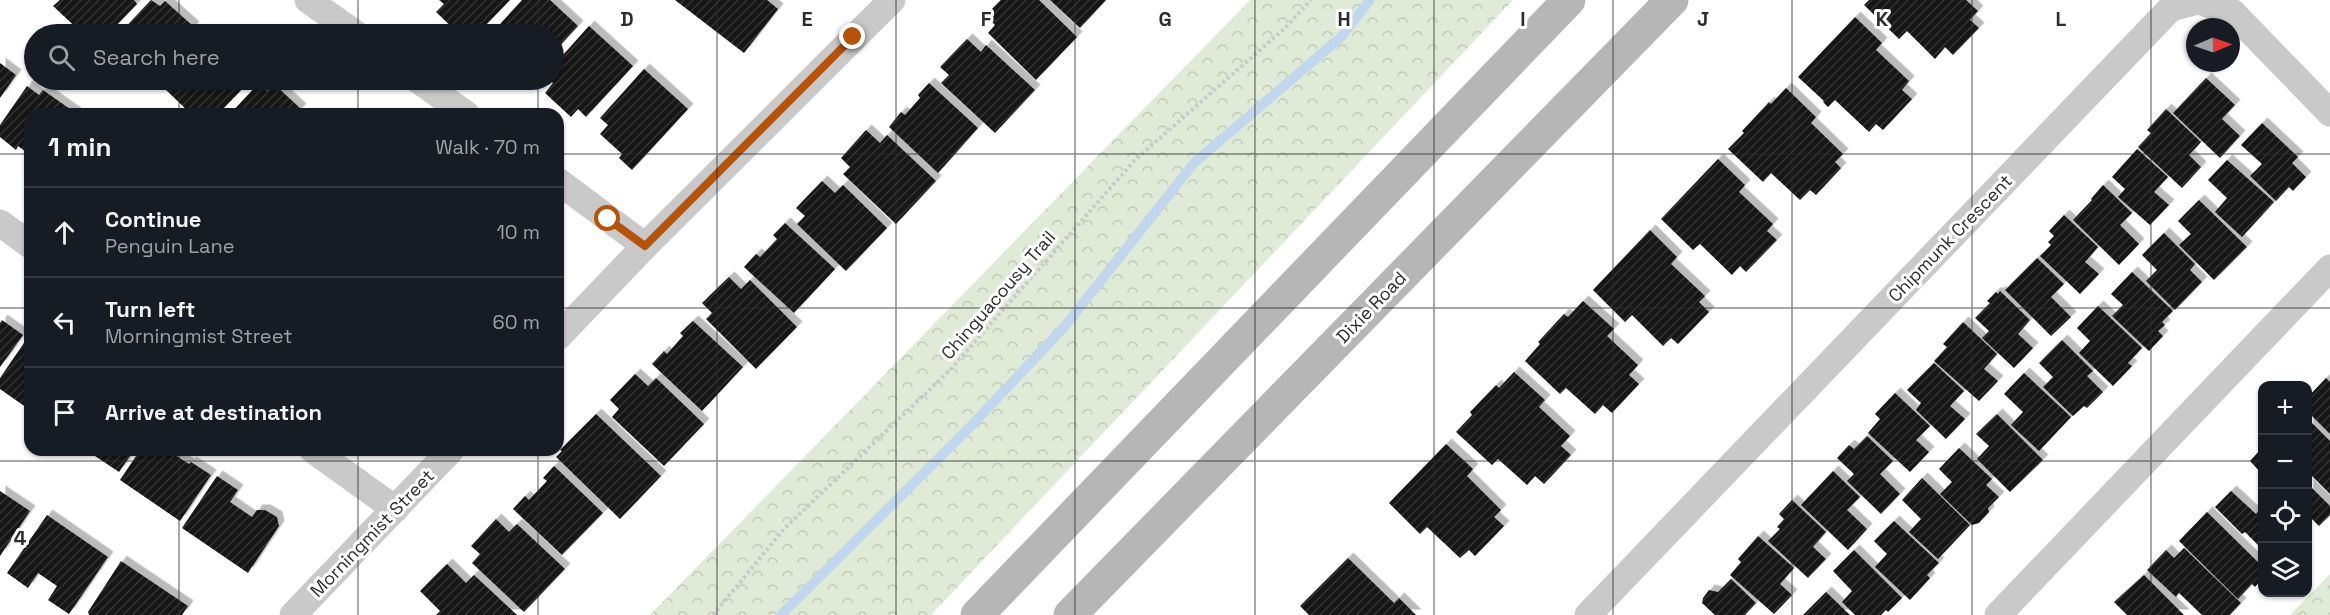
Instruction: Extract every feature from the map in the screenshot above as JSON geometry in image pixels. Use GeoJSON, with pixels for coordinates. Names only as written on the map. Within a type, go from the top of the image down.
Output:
{"type":"FeatureCollection","features":[{"type":"Feature","properties":{"kind":"main road"},"geometry":{"type":"LineString","coordinates":[[976,615],[1569,0]]}},
{"type":"Feature","properties":{"kind":"main road","name":"Dixie Road"},"geometry":{"type":"LineString","coordinates":[[1070,615],[1672,0]]}},
{"type":"Feature","properties":{"kind":"street"},"geometry":{"type":"LineString","coordinates":[[308,0],[342,24]]}},
{"type":"Feature","properties":{"kind":"street"},"geometry":{"type":"LineString","coordinates":[[564,331],[645,246],[892,0]]}},
{"type":"Feature","properties":{"kind":"street","name":"Chipmunk Crescent"},"geometry":{"type":"LineString","coordinates":[[1588,615],[2171,8],[2198,1],[2232,12],[2330,113]]}},
{"type":"Feature","properties":{"kind":"street"},"geometry":{"type":"LineString","coordinates":[[432,90],[458,108]]}},
{"type":"Feature","properties":{"kind":"street"},"geometry":{"type":"LineString","coordinates":[[564,186],[645,246]]}},
{"type":"Feature","properties":{"kind":"street"},"geometry":{"type":"LineString","coordinates":[[0,223],[24,241]]}},
{"type":"Feature","properties":{"kind":"street"},"geometry":{"type":"LineString","coordinates":[[1998,615],[2330,268]]}},
{"type":"Feature","properties":{"kind":"street"},"geometry":{"type":"LineString","coordinates":[[321,456],[395,509]]}},
{"type":"Feature","properties":{"kind":"street","name":"Morningmist Street"},"geometry":{"type":"LineString","coordinates":[[293,615],[445,456]]}},
{"type":"Feature","properties":{"kind":"path","name":"Chinguacousy Trail"},"geometry":{"type":"LineString","coordinates":[[713,615],[784,529],[950,370],[1135,160],[1284,29],[1311,0]]}},
{"type":"Feature","properties":{"kind":"green space"},"geometry":{"type":"Polygon","coordinates":[[[1250,0],[1513,0],[931,615],[650,615],[1250,0]]]}},
{"type":"Feature","properties":{"kind":"green space"},"geometry":{"type":"Polygon","coordinates":[[[2330,574],[2330,615],[2290,615],[2308,597],[2312,597],[2312,592],[2330,574]]]}},
{"type":"Feature","properties":{"kind":"building"},"geometry":{"type":"Polygon","coordinates":[[[60,0],[134,0],[137,4],[118,24],[72,24],[53,6],[60,0]]]}},
{"type":"Feature","properties":{"kind":"building"},"geometry":{"type":"Polygon","coordinates":[[[151,0],[160,6],[165,1],[191,24],[128,24],[151,0]]]}},
{"type":"Feature","properties":{"kind":"building"},"geometry":{"type":"Polygon","coordinates":[[[439,0],[510,0],[487,24],[449,24],[436,12],[444,4],[439,0]]]}},
{"type":"Feature","properties":{"kind":"building"},"geometry":{"type":"Polygon","coordinates":[[[522,0],[550,0],[578,26],[564,41],[564,24],[500,24],[522,0]]]}},
{"type":"Feature","properties":{"kind":"building"},"geometry":{"type":"Polygon","coordinates":[[[675,0],[767,0],[778,9],[744,53],[675,0]]]}},
{"type":"Feature","properties":{"kind":"building"},"geometry":{"type":"Polygon","coordinates":[[[1001,0],[1039,0],[1077,37],[1036,80],[988,33],[995,25],[985,16],[1001,0]]]}},
{"type":"Feature","properties":{"kind":"building"},"geometry":{"type":"Polygon","coordinates":[[[1050,0],[1106,0],[1080,28],[1050,0]]]}},
{"type":"Feature","properties":{"kind":"building"},"geometry":{"type":"Polygon","coordinates":[[[1869,0],[1966,0],[1978,11],[1970,20],[1979,28],[1953,55],[1945,47],[1935,59],[1907,31],[1899,39],[1864,5],[1869,0]]]}},
{"type":"Feature","properties":{"kind":"building"},"geometry":{"type":"Polygon","coordinates":[[[1855,17],[1882,43],[1876,50],[1909,81],[1902,90],[1912,99],[1883,130],[1876,124],[1869,132],[1835,100],[1828,107],[1798,77],[1855,17]]]}},
{"type":"Feature","properties":{"kind":"building"},"geometry":{"type":"Polygon","coordinates":[[[589,26],[633,66],[586,117],[578,109],[571,117],[564,108],[545,93],[547,90],[564,90],[564,54],[589,26]]]}},
{"type":"Feature","properties":{"kind":"building"},"geometry":{"type":"Polygon","coordinates":[[[967,39],[981,52],[986,45],[1035,90],[995,133],[941,83],[949,75],[940,67],[967,39]]]}},
{"type":"Feature","properties":{"kind":"building"},"geometry":{"type":"Polygon","coordinates":[[[0,63],[16,75],[0,98],[0,63]]]}},
{"type":"Feature","properties":{"kind":"building"},"geometry":{"type":"Polygon","coordinates":[[[644,69],[688,109],[632,170],[619,158],[622,154],[600,134],[608,125],[600,118],[644,69]]]}},
{"type":"Feature","properties":{"kind":"building"},"geometry":{"type":"Polygon","coordinates":[[[2206,78],[2235,105],[2222,119],[2240,136],[2220,158],[2173,113],[2206,78]]]}},
{"type":"Feature","properties":{"kind":"building"},"geometry":{"type":"Polygon","coordinates":[[[929,83],[978,128],[938,173],[889,127],[901,112],[905,115],[929,83]]]}},
{"type":"Feature","properties":{"kind":"building"},"geometry":{"type":"Polygon","coordinates":[[[1786,88],[1816,117],[1811,123],[1843,154],[1835,162],[1841,168],[1816,195],[1810,190],[1800,200],[1771,173],[1763,182],[1728,149],[1769,102],[1771,104],[1786,88]]]}},
{"type":"Feature","properties":{"kind":"building"},"geometry":{"type":"Polygon","coordinates":[[[24,90],[32,90],[39,95],[43,90],[68,108],[24,108],[24,150],[18,146],[16,150],[0,137],[0,125],[24,90]]]}},
{"type":"Feature","properties":{"kind":"building"},"geometry":{"type":"Polygon","coordinates":[[[166,90],[241,90],[224,108],[185,108],[166,90]]]}},
{"type":"Feature","properties":{"kind":"building"},"geometry":{"type":"Polygon","coordinates":[[[252,90],[280,90],[300,108],[236,108],[252,90]]]}},
{"type":"Feature","properties":{"kind":"building"},"geometry":{"type":"Polygon","coordinates":[[[2166,109],[2201,142],[2189,155],[2201,167],[2182,188],[2138,147],[2151,133],[2147,130],[2166,109]]]}},
{"type":"Feature","properties":{"kind":"building"},"geometry":{"type":"Polygon","coordinates":[[[2262,123],[2298,157],[2292,163],[2306,177],[2293,191],[2289,187],[2276,201],[2250,176],[2262,164],[2241,145],[2262,123]]]}},
{"type":"Feature","properties":{"kind":"building"},"geometry":{"type":"Polygon","coordinates":[[[866,130],[880,143],[887,135],[936,181],[896,224],[843,174],[850,167],[841,158],[866,130]]]}},
{"type":"Feature","properties":{"kind":"building"},"geometry":{"type":"Polygon","coordinates":[[[2137,149],[2168,177],[2154,192],[2169,205],[2150,225],[2118,197],[2125,189],[2112,177],[2137,149]]]}},
{"type":"Feature","properties":{"kind":"building"},"geometry":{"type":"Polygon","coordinates":[[[1718,159],[1745,185],[1739,192],[1773,224],[1767,231],[1777,240],[1746,272],[1740,266],[1732,275],[1700,244],[1693,250],[1661,219],[1718,159]]]}},
{"type":"Feature","properties":{"kind":"building"},"geometry":{"type":"Polygon","coordinates":[[[2227,160],[2274,202],[2242,237],[2215,212],[2227,198],[2208,180],[2227,160]]]}},
{"type":"Feature","properties":{"kind":"building"},"geometry":{"type":"Polygon","coordinates":[[[822,181],[835,193],[843,185],[887,228],[846,271],[797,224],[805,216],[796,208],[822,181]]]}},
{"type":"Feature","properties":{"kind":"building"},"geometry":{"type":"Polygon","coordinates":[[[2103,185],[2132,213],[2120,225],[2139,244],[2119,265],[2073,220],[2103,185]]]}},
{"type":"Feature","properties":{"kind":"building"},"geometry":{"type":"Polygon","coordinates":[[[2199,200],[2247,247],[2214,280],[2179,245],[2191,234],[2178,221],[2199,200]]]}},
{"type":"Feature","properties":{"kind":"building"},"geometry":{"type":"Polygon","coordinates":[[[2064,215],[2098,247],[2085,262],[2099,274],[2080,294],[2040,256],[2051,245],[2048,242],[2054,236],[2049,231],[2064,215]]]}},
{"type":"Feature","properties":{"kind":"building"},"geometry":{"type":"Polygon","coordinates":[[[785,223],[835,269],[794,313],[744,267],[756,254],[760,257],[777,239],[773,235],[785,223]]]}},
{"type":"Feature","properties":{"kind":"building"},"geometry":{"type":"Polygon","coordinates":[[[1650,230],[1677,257],[1671,264],[1705,296],[1699,302],[1709,312],[1678,344],[1671,338],[1663,346],[1632,315],[1625,322],[1593,290],[1650,230]]]}},
{"type":"Feature","properties":{"kind":"building"},"geometry":{"type":"Polygon","coordinates":[[[2164,233],[2195,264],[2190,270],[2202,282],[2175,310],[2146,281],[2157,270],[2142,255],[2164,233]]]}},
{"type":"Feature","properties":{"kind":"building"},"geometry":{"type":"Polygon","coordinates":[[[2037,258],[2064,284],[2051,297],[2071,317],[2051,336],[2005,290],[2037,258]]]}},
{"type":"Feature","properties":{"kind":"building"},"geometry":{"type":"Polygon","coordinates":[[[2132,272],[2173,311],[2162,322],[2165,325],[2158,331],[2163,336],[2149,351],[2112,316],[2123,305],[2111,294],[2132,272]]]}},
{"type":"Feature","properties":{"kind":"building"},"geometry":{"type":"Polygon","coordinates":[[[729,277],[741,289],[750,280],[797,327],[756,369],[706,319],[712,313],[702,303],[729,277]]]}},
{"type":"Feature","properties":{"kind":"building"},"geometry":{"type":"Polygon","coordinates":[[[2000,291],[2030,320],[2018,334],[2033,348],[2014,368],[1982,338],[1989,331],[1975,318],[1990,303],[1987,301],[2000,291]]]}},
{"type":"Feature","properties":{"kind":"building"},"geometry":{"type":"Polygon","coordinates":[[[1583,301],[1614,329],[1607,336],[1638,365],[1629,375],[1639,384],[1612,413],[1603,405],[1595,414],[1566,388],[1560,394],[1525,361],[1540,344],[1538,342],[1564,314],[1568,317],[1583,301]]]}},
{"type":"Feature","properties":{"kind":"building"},"geometry":{"type":"Polygon","coordinates":[[[2098,306],[2142,348],[2128,363],[2132,366],[2113,386],[2079,353],[2090,341],[2077,328],[2098,306]]]}},
{"type":"Feature","properties":{"kind":"building"},"geometry":{"type":"Polygon","coordinates":[[[2,320],[23,335],[0,367],[0,323],[2,320]]]}},
{"type":"Feature","properties":{"kind":"building"},"geometry":{"type":"Polygon","coordinates":[[[693,321],[743,367],[702,411],[652,364],[664,351],[667,354],[683,336],[680,333],[693,321]]]}},
{"type":"Feature","properties":{"kind":"building"},"geometry":{"type":"Polygon","coordinates":[[[1963,322],[1997,354],[1984,369],[1998,381],[1979,401],[1934,361],[1947,347],[1943,344],[1963,322]]]}},
{"type":"Feature","properties":{"kind":"building"},"geometry":{"type":"Polygon","coordinates":[[[2062,340],[2093,371],[2087,376],[2103,392],[2087,408],[2084,406],[2073,416],[2043,387],[2053,377],[2039,363],[2062,340]]]}},
{"type":"Feature","properties":{"kind":"building"},"geometry":{"type":"Polygon","coordinates":[[[24,343],[24,406],[0,389],[0,378],[24,343]]]}},
{"type":"Feature","properties":{"kind":"building"},"geometry":{"type":"Polygon","coordinates":[[[1934,363],[1964,391],[1950,406],[1965,419],[1946,439],[1916,410],[1921,403],[1907,390],[1934,363]]]}},
{"type":"Feature","properties":{"kind":"building"},"geometry":{"type":"Polygon","coordinates":[[[1514,372],[1545,400],[1539,407],[1570,436],[1561,446],[1571,455],[1544,484],[1535,476],[1527,485],[1498,459],[1492,465],[1456,432],[1472,415],[1470,412],[1496,385],[1499,388],[1514,372]]]}},
{"type":"Feature","properties":{"kind":"building"},"geometry":{"type":"Polygon","coordinates":[[[2024,373],[2071,417],[2039,451],[2011,425],[2023,412],[2004,394],[2024,373]]]}},
{"type":"Feature","properties":{"kind":"building"},"geometry":{"type":"Polygon","coordinates":[[[635,374],[648,386],[656,378],[704,424],[664,466],[612,417],[619,409],[610,400],[635,374]]]}},
{"type":"Feature","properties":{"kind":"building"},"geometry":{"type":"Polygon","coordinates":[[[2326,378],[2330,382],[2330,434],[2312,416],[2312,393],[2326,378]]]}},
{"type":"Feature","properties":{"kind":"building"},"geometry":{"type":"Polygon","coordinates":[[[1895,393],[1930,426],[1916,440],[1929,452],[1910,472],[1868,433],[1880,419],[1875,414],[1895,393]]]}},
{"type":"Feature","properties":{"kind":"building"},"geometry":{"type":"Polygon","coordinates":[[[596,414],[661,476],[620,519],[556,457],[564,456],[564,446],[596,414]]]}},
{"type":"Feature","properties":{"kind":"building"},"geometry":{"type":"Polygon","coordinates":[[[1997,414],[2043,460],[2010,492],[1977,459],[1989,446],[1976,434],[1997,414]]]}},
{"type":"Feature","properties":{"kind":"building"},"geometry":{"type":"Polygon","coordinates":[[[2312,423],[2330,441],[2330,494],[2312,476],[2312,423]]]}},
{"type":"Feature","properties":{"kind":"building"},"geometry":{"type":"Polygon","coordinates":[[[1867,436],[1893,461],[1880,474],[1900,494],[1881,514],[1847,481],[1854,474],[1837,458],[1849,445],[1854,449],[1867,436]]]}},
{"type":"Feature","properties":{"kind":"building"},"geometry":{"type":"Polygon","coordinates":[[[1446,444],[1473,469],[1467,476],[1501,510],[1494,517],[1504,526],[1475,556],[1469,550],[1460,558],[1427,527],[1420,534],[1389,503],[1446,444]]]}},
{"type":"Feature","properties":{"kind":"building"},"geometry":{"type":"Polygon","coordinates":[[[1959,448],[1992,479],[1986,485],[1999,497],[1988,508],[1989,512],[1979,523],[1972,525],[1940,494],[1952,482],[1939,469],[1959,448]]]}},
{"type":"Feature","properties":{"kind":"building"},"geometry":{"type":"Polygon","coordinates":[[[2258,452],[2258,470],[2250,461],[2258,452]]]}},
{"type":"Feature","properties":{"kind":"building"},"geometry":{"type":"Polygon","coordinates":[[[95,456],[130,456],[119,472],[95,456]]]}},
{"type":"Feature","properties":{"kind":"building"},"geometry":{"type":"Polygon","coordinates":[[[136,456],[176,456],[211,475],[180,521],[120,480],[136,456]]]}},
{"type":"Feature","properties":{"kind":"building"},"geometry":{"type":"Polygon","coordinates":[[[554,466],[603,513],[562,555],[513,509],[525,496],[529,500],[547,481],[543,478],[554,466]]]}},
{"type":"Feature","properties":{"kind":"building"},"geometry":{"type":"Polygon","coordinates":[[[1833,471],[1860,497],[1847,510],[1867,529],[1848,550],[1801,505],[1833,471]]]}},
{"type":"Feature","properties":{"kind":"building"},"geometry":{"type":"Polygon","coordinates":[[[217,476],[238,490],[230,502],[252,517],[257,510],[265,510],[277,517],[279,526],[248,573],[182,528],[217,476]]]}},
{"type":"Feature","properties":{"kind":"building"},"geometry":{"type":"Polygon","coordinates":[[[1922,478],[1970,525],[1938,559],[1909,532],[1921,519],[1902,500],[1922,478]]]}},
{"type":"Feature","properties":{"kind":"building"},"geometry":{"type":"Polygon","coordinates":[[[2312,488],[2330,506],[2330,515],[2319,526],[2312,519],[2312,488]]]}},
{"type":"Feature","properties":{"kind":"building"},"geometry":{"type":"Polygon","coordinates":[[[0,491],[30,511],[0,556],[0,491]]]}},
{"type":"Feature","properties":{"kind":"building"},"geometry":{"type":"Polygon","coordinates":[[[2231,491],[2256,514],[2258,512],[2258,545],[2245,532],[2242,534],[2215,507],[2231,491]]]}},
{"type":"Feature","properties":{"kind":"building"},"geometry":{"type":"Polygon","coordinates":[[[1792,500],[1826,532],[1813,547],[1826,559],[1808,578],[1768,541],[1780,529],[1777,527],[1784,519],[1779,514],[1792,500]]]}},
{"type":"Feature","properties":{"kind":"building"},"geometry":{"type":"Polygon","coordinates":[[[2207,512],[2258,562],[2258,584],[2255,587],[2252,584],[2238,599],[2179,541],[2207,512]]]}},
{"type":"Feature","properties":{"kind":"building"},"geometry":{"type":"Polygon","coordinates":[[[47,515],[108,557],[69,614],[48,600],[57,586],[38,573],[28,588],[7,573],[47,515]]]}},
{"type":"Feature","properties":{"kind":"building"},"geometry":{"type":"Polygon","coordinates":[[[496,519],[509,532],[517,524],[565,569],[524,612],[472,563],[480,554],[471,546],[496,519]]]}},
{"type":"Feature","properties":{"kind":"building"},"geometry":{"type":"Polygon","coordinates":[[[1894,521],[1939,563],[1927,575],[1930,578],[1910,600],[1875,567],[1887,554],[1874,541],[1894,521]]]}},
{"type":"Feature","properties":{"kind":"building"},"geometry":{"type":"Polygon","coordinates":[[[1758,536],[1794,568],[1780,584],[1792,595],[1774,614],[1730,575],[1741,562],[1738,559],[1758,536]]]}},
{"type":"Feature","properties":{"kind":"building"},"geometry":{"type":"Polygon","coordinates":[[[2184,548],[2241,603],[2230,615],[2202,615],[2179,593],[2176,597],[2147,570],[2166,550],[2174,558],[2184,548]]]}},
{"type":"Feature","properties":{"kind":"building"},"geometry":{"type":"Polygon","coordinates":[[[1854,550],[1902,598],[1888,612],[1886,610],[1881,615],[1855,615],[1842,602],[1852,591],[1833,571],[1854,550]]]}},
{"type":"Feature","properties":{"kind":"building"},"geometry":{"type":"Polygon","coordinates":[[[1348,558],[1394,603],[1399,598],[1416,615],[1309,615],[1300,606],[1348,558]]]}},
{"type":"Feature","properties":{"kind":"building"},"geometry":{"type":"Polygon","coordinates":[[[121,561],[188,606],[182,615],[89,615],[88,612],[121,561]]]}},
{"type":"Feature","properties":{"kind":"building"},"geometry":{"type":"Polygon","coordinates":[[[447,564],[466,583],[474,575],[517,615],[436,615],[440,611],[420,591],[447,564]]]}},
{"type":"Feature","properties":{"kind":"building"},"geometry":{"type":"Polygon","coordinates":[[[2144,575],[2184,615],[2127,615],[2114,602],[2144,575]]]}},
{"type":"Feature","properties":{"kind":"building"},"geometry":{"type":"Polygon","coordinates":[[[1731,579],[1756,603],[1745,615],[1715,615],[1702,603],[1703,598],[1709,590],[1718,592],[1731,579]]]}},
{"type":"Feature","properties":{"kind":"building"},"geometry":{"type":"Polygon","coordinates":[[[1826,592],[1850,615],[1803,615],[1826,592]]]}},
{"type":"Feature","properties":{"kind":"waterway"},"geometry":{"type":"LineString","coordinates":[[781,615],[970,427],[1065,326],[1194,163],[1340,38],[1370,0]]}},
{"type":"Feature","properties":{"kind":"route"},"geometry":{"type":"LineString","coordinates":[[608,219],[645,246],[853,37]]}}]}
